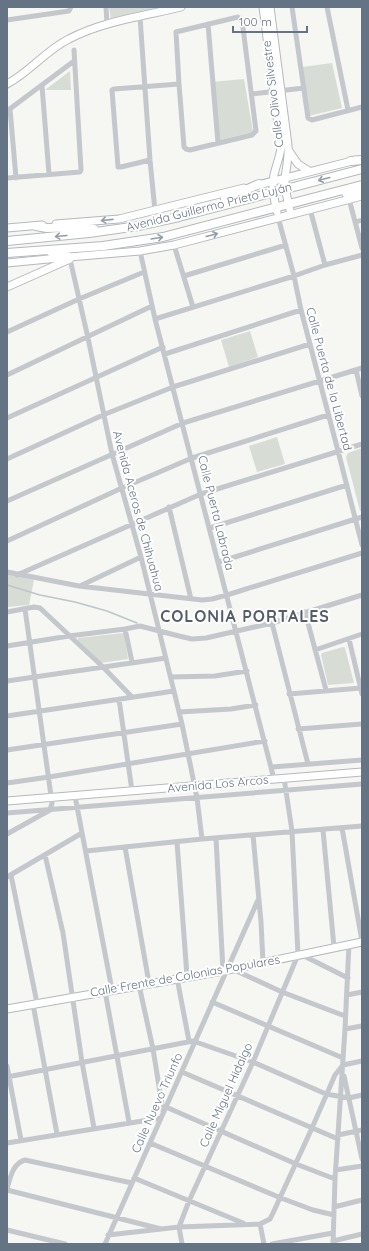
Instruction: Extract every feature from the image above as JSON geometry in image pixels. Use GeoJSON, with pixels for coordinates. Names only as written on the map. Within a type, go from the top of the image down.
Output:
{"type":"FeatureCollection","features":[{"type":"Feature","properties":{"kind":"main road"},"geometry":{"type":"LineString","coordinates":[[351,161],[362,159]]}},
{"type":"Feature","properties":{"kind":"main road","name":"Avenida Guillermo Prieto Luján"},"geometry":{"type":"LineString","coordinates":[[7,241],[138,226],[179,217],[362,169]]}},
{"type":"Feature","properties":{"kind":"main road"},"geometry":{"type":"LineString","coordinates":[[179,217],[197,208],[233,197],[259,184]]}},
{"type":"Feature","properties":{"kind":"main road","name":"Avenida Guillermo Prieto Luján"},"geometry":{"type":"LineString","coordinates":[[7,253],[103,246],[163,237],[362,185]]}},
{"type":"Feature","properties":{"kind":"main road"},"geometry":{"type":"LineString","coordinates":[[334,193],[353,193],[362,191]]}},
{"type":"Feature","properties":{"kind":"main road"},"geometry":{"type":"LineString","coordinates":[[36,226],[47,228],[77,227],[107,230]]}},
{"type":"Feature","properties":{"kind":"main road"},"geometry":{"type":"LineString","coordinates":[[28,252],[61,254],[69,258]]}},
{"type":"Feature","properties":{"kind":"street"},"geometry":{"type":"LineString","coordinates":[[7,20],[69,11],[71,7]]}},
{"type":"Feature","properties":{"kind":"street"},"geometry":{"type":"LineString","coordinates":[[106,7],[107,24]]}},
{"type":"Feature","properties":{"kind":"street"},"geometry":{"type":"LineString","coordinates":[[7,84],[60,44],[83,32],[107,24],[181,7]]}},
{"type":"Feature","properties":{"kind":"street","name":"Calle Olivo Silvestre"},"geometry":{"type":"LineString","coordinates":[[263,7],[280,147],[279,158],[273,180],[273,192],[278,217]]}},
{"type":"Feature","properties":{"kind":"street","name":"Calle Olivo Silvestre"},"geometry":{"type":"LineString","coordinates":[[270,7],[289,150],[285,189],[291,214]]}},
{"type":"Feature","properties":{"kind":"street"},"geometry":{"type":"LineString","coordinates":[[292,7],[309,119],[312,120],[362,106]]}},
{"type":"Feature","properties":{"kind":"street"},"geometry":{"type":"LineString","coordinates":[[327,7],[348,110]]}},
{"type":"Feature","properties":{"kind":"street"},"geometry":{"type":"LineString","coordinates":[[140,17],[144,86],[155,211]]}},
{"type":"Feature","properties":{"kind":"street"},"geometry":{"type":"LineString","coordinates":[[236,17],[242,20],[256,128],[254,134],[190,150],[186,149],[184,146],[176,34],[177,31],[208,24],[236,17]]}},
{"type":"Feature","properties":{"kind":"street"},"geometry":{"type":"LineString","coordinates":[[208,24],[218,143]]}},
{"type":"Feature","properties":{"kind":"street"},"geometry":{"type":"LineString","coordinates":[[7,178],[80,172],[82,168],[74,50]]}},
{"type":"Feature","properties":{"kind":"street"},"geometry":{"type":"LineString","coordinates":[[16,178],[9,110],[74,61]]}},
{"type":"Feature","properties":{"kind":"street"},"geometry":{"type":"LineString","coordinates":[[150,160],[121,167],[118,166],[112,92],[114,89],[179,84]]}},
{"type":"Feature","properties":{"kind":"street"},"geometry":{"type":"LineString","coordinates":[[42,86],[49,174]]}},
{"type":"Feature","properties":{"kind":"street"},"geometry":{"type":"LineString","coordinates":[[252,94],[304,88]]}},
{"type":"Feature","properties":{"kind":"street"},"geometry":{"type":"LineString","coordinates":[[289,150],[298,164],[309,171]]}},
{"type":"Feature","properties":{"kind":"street","name":"Avenida Guillermo Prieto Luján"},"geometry":{"type":"LineString","coordinates":[[7,228],[119,219],[351,161]]}},
{"type":"Feature","properties":{"kind":"street","name":"Avenida Guillermo Prieto Luján"},"geometry":{"type":"LineString","coordinates":[[7,263],[140,251],[174,245],[362,196]]}},
{"type":"Feature","properties":{"kind":"street"},"geometry":{"type":"LineString","coordinates":[[349,200],[362,248]]}},
{"type":"Feature","properties":{"kind":"street"},"geometry":{"type":"LineString","coordinates":[[310,209],[325,265]]}},
{"type":"Feature","properties":{"kind":"street","name":"Calle Puerta de la Libertad"},"geometry":{"type":"LineString","coordinates":[[278,217],[362,545]]}},
{"type":"Feature","properties":{"kind":"street"},"geometry":{"type":"LineString","coordinates":[[356,222],[362,220]]}},
{"type":"Feature","properties":{"kind":"street"},"geometry":{"type":"LineString","coordinates":[[174,245],[193,307]]}},
{"type":"Feature","properties":{"kind":"street"},"geometry":{"type":"LineString","coordinates":[[184,276],[286,245]]}},
{"type":"Feature","properties":{"kind":"street","name":"Calle Puerta Labrada"},"geometry":{"type":"LineString","coordinates":[[140,251],[162,347],[266,741],[274,779]]}},
{"type":"Feature","properties":{"kind":"street"},"geometry":{"type":"LineString","coordinates":[[155,319],[325,265],[362,255]]}},
{"type":"Feature","properties":{"kind":"street"},"geometry":{"type":"LineString","coordinates":[[7,287],[69,258]]}},
{"type":"Feature","properties":{"kind":"street","name":"Avenida Aceros de Chihuahua"},"geometry":{"type":"LineString","coordinates":[[69,258],[88,338],[112,454],[141,557],[180,712],[202,838]]}},
{"type":"Feature","properties":{"kind":"street"},"geometry":{"type":"LineString","coordinates":[[7,332],[79,299],[144,272]]}},
{"type":"Feature","properties":{"kind":"street"},"geometry":{"type":"LineString","coordinates":[[7,375],[88,338],[152,306]]}},
{"type":"Feature","properties":{"kind":"street"},"geometry":{"type":"LineString","coordinates":[[165,354],[301,310]]}},
{"type":"Feature","properties":{"kind":"street"},"geometry":{"type":"LineString","coordinates":[[7,459],[103,415],[173,387],[310,344]]}},
{"type":"Feature","properties":{"kind":"street"},"geometry":{"type":"LineString","coordinates":[[7,418],[162,347]]}},
{"type":"Feature","properties":{"kind":"street"},"geometry":{"type":"LineString","coordinates":[[8,499],[183,423],[362,368]]}},
{"type":"Feature","properties":{"kind":"street"},"geometry":{"type":"LineString","coordinates":[[356,370],[362,396]]}},
{"type":"Feature","properties":{"kind":"street"},"geometry":{"type":"LineString","coordinates":[[7,541],[122,488],[192,458],[328,415]]}},
{"type":"Feature","properties":{"kind":"street"},"geometry":{"type":"LineString","coordinates":[[17,575],[201,494],[362,444]]}},
{"type":"Feature","properties":{"kind":"street"},"geometry":{"type":"LineString","coordinates":[[210,528],[346,485]]}},
{"type":"Feature","properties":{"kind":"street"},"geometry":{"type":"LineString","coordinates":[[169,507],[191,599]]}},
{"type":"Feature","properties":{"kind":"street"},"geometry":{"type":"LineString","coordinates":[[219,562],[362,517]]}},
{"type":"Feature","properties":{"kind":"street"},"geometry":{"type":"LineString","coordinates":[[7,572],[79,586],[191,599],[212,599],[227,596],[362,553]]}},
{"type":"Feature","properties":{"kind":"street"},"geometry":{"type":"LineString","coordinates":[[79,586],[141,557]]}},
{"type":"Feature","properties":{"kind":"street"},"geometry":{"type":"LineString","coordinates":[[7,646],[140,626],[192,639],[206,638],[272,623],[362,595]]}},
{"type":"Feature","properties":{"kind":"street"},"geometry":{"type":"LineString","coordinates":[[7,612],[34,607],[40,608],[102,666],[132,697]]}},
{"type":"Feature","properties":{"kind":"street"},"geometry":{"type":"LineString","coordinates":[[7,834],[50,810],[52,803],[25,609]]}},
{"type":"Feature","properties":{"kind":"street"},"geometry":{"type":"LineString","coordinates":[[305,612],[326,690]]}},
{"type":"Feature","properties":{"kind":"street"},"geometry":{"type":"LineString","coordinates":[[272,623],[308,764]]}},
{"type":"Feature","properties":{"kind":"street"},"geometry":{"type":"LineString","coordinates":[[125,629],[132,662]]}},
{"type":"Feature","properties":{"kind":"street"},"geometry":{"type":"LineString","coordinates":[[315,650],[362,634]]}},
{"type":"Feature","properties":{"kind":"street"},"geometry":{"type":"LineString","coordinates":[[349,639],[362,694]]}},
{"type":"Feature","properties":{"kind":"street"},"geometry":{"type":"LineString","coordinates":[[7,681],[102,666],[166,658]]}},
{"type":"Feature","properties":{"kind":"street"},"geometry":{"type":"LineString","coordinates":[[171,677],[215,676],[247,671]]}},
{"type":"Feature","properties":{"kind":"street"},"geometry":{"type":"LineString","coordinates":[[289,694],[360,688]]}},
{"type":"Feature","properties":{"kind":"street"},"geometry":{"type":"LineString","coordinates":[[7,716],[174,691]]}},
{"type":"Feature","properties":{"kind":"street"},"geometry":{"type":"LineString","coordinates":[[118,699],[132,791]]}},
{"type":"Feature","properties":{"kind":"street"},"geometry":{"type":"LineString","coordinates":[[180,712],[231,709],[256,705]]}},
{"type":"Feature","properties":{"kind":"street"},"geometry":{"type":"LineString","coordinates":[[7,750],[182,724]]}},
{"type":"Feature","properties":{"kind":"street"},"geometry":{"type":"LineString","coordinates":[[298,729],[362,724]]}},
{"type":"Feature","properties":{"kind":"street"},"geometry":{"type":"LineString","coordinates":[[7,783],[266,741]]}},
{"type":"Feature","properties":{"kind":"street","name":"Avenida Los Arcos"},"geometry":{"type":"LineString","coordinates":[[272,767],[362,760]]}},
{"type":"Feature","properties":{"kind":"street","name":"Avenida Los Arcos"},"geometry":{"type":"LineString","coordinates":[[7,801],[362,772]]}},
{"type":"Feature","properties":{"kind":"street"},"geometry":{"type":"LineString","coordinates":[[284,778],[292,831],[299,954],[348,978]]}},
{"type":"Feature","properties":{"kind":"street"},"geometry":{"type":"LineString","coordinates":[[7,813],[362,784]]}},
{"type":"Feature","properties":{"kind":"street"},"geometry":{"type":"LineString","coordinates":[[74,796],[86,850],[109,990],[117,1056],[129,1122]]}},
{"type":"Feature","properties":{"kind":"street"},"geometry":{"type":"LineString","coordinates":[[86,850],[177,842],[202,838],[362,826]]}},
{"type":"Feature","properties":{"kind":"street"},"geometry":{"type":"LineString","coordinates":[[342,828],[362,941]]}},
{"type":"Feature","properties":{"kind":"street"},"geometry":{"type":"LineString","coordinates":[[323,830],[334,947]]}},
{"type":"Feature","properties":{"kind":"street"},"geometry":{"type":"LineString","coordinates":[[57,1134],[35,1004],[9,876],[82,833]]}},
{"type":"Feature","properties":{"kind":"street"},"geometry":{"type":"LineString","coordinates":[[253,835],[263,962]]}},
{"type":"Feature","properties":{"kind":"street"},"geometry":{"type":"LineString","coordinates":[[216,838],[227,970],[345,1016]]}},
{"type":"Feature","properties":{"kind":"street"},"geometry":{"type":"LineString","coordinates":[[177,842],[186,976]]}},
{"type":"Feature","properties":{"kind":"street"},"geometry":{"type":"LineString","coordinates":[[125,847],[149,983]]}},
{"type":"Feature","properties":{"kind":"street"},"geometry":{"type":"LineString","coordinates":[[45,855],[62,933],[94,1128]]}},
{"type":"Feature","properties":{"kind":"street","name":"Calle Nuevo Triunfo"},"geometry":{"type":"LineString","coordinates":[[105,1244],[258,900]]}},
{"type":"Feature","properties":{"kind":"street","name":"Calle Frente de Colonias Populares"},"geometry":{"type":"LineString","coordinates":[[7,1009],[186,976],[227,970],[362,941]]}},
{"type":"Feature","properties":{"kind":"street"},"geometry":{"type":"LineString","coordinates":[[349,944],[343,1068],[335,1179],[333,1242],[362,1234]]}},
{"type":"Feature","properties":{"kind":"street","name":"Calle Miguel Hidalgo"},"geometry":{"type":"LineString","coordinates":[[179,1227],[204,1166],[237,1096],[299,954]]}},
{"type":"Feature","properties":{"kind":"street"},"geometry":{"type":"LineString","coordinates":[[177,978],[189,1041]]}},
{"type":"Feature","properties":{"kind":"street"},"geometry":{"type":"LineString","coordinates":[[139,985],[153,1049],[164,1112]]}},
{"type":"Feature","properties":{"kind":"street"},"geometry":{"type":"LineString","coordinates":[[347,995],[362,992]]}},
{"type":"Feature","properties":{"kind":"street"},"geometry":{"type":"LineString","coordinates":[[212,1002],[343,1058]]}},
{"type":"Feature","properties":{"kind":"street"},"geometry":{"type":"LineString","coordinates":[[345,1029],[362,1026]]}},
{"type":"Feature","properties":{"kind":"street"},"geometry":{"type":"LineString","coordinates":[[8,1077],[195,1041],[252,1062],[326,1094],[349,1098],[362,1095]]}},
{"type":"Feature","properties":{"kind":"street"},"geometry":{"type":"LineString","coordinates":[[108,1235],[179,1227],[260,1224],[270,1219],[281,1198],[334,1075],[343,1068],[362,1061]]}},
{"type":"Feature","properties":{"kind":"street"},"geometry":{"type":"LineString","coordinates":[[7,1066],[21,1140]]}},
{"type":"Feature","properties":{"kind":"street"},"geometry":{"type":"LineString","coordinates":[[343,1068],[349,1098],[359,1130],[362,1159]]}},
{"type":"Feature","properties":{"kind":"street"},"geometry":{"type":"LineString","coordinates":[[182,1072],[312,1128],[338,1137],[359,1130]]}},
{"type":"Feature","properties":{"kind":"street"},"geometry":{"type":"LineString","coordinates":[[166,1107],[296,1164],[335,1179]]}},
{"type":"Feature","properties":{"kind":"street"},"geometry":{"type":"LineString","coordinates":[[7,1143],[161,1118]]}},
{"type":"Feature","properties":{"kind":"street"},"geometry":{"type":"LineString","coordinates":[[150,1143],[281,1198],[313,1210],[334,1215]]}},
{"type":"Feature","properties":{"kind":"street"},"geometry":{"type":"LineString","coordinates":[[161,1229],[7,1190],[18,1163],[25,1160],[133,1180],[246,1224]]}},
{"type":"Feature","properties":{"kind":"street"},"geometry":{"type":"LineString","coordinates":[[336,1170],[362,1166]]}},
{"type":"Feature","properties":{"kind":"street"},"geometry":{"type":"LineString","coordinates":[[334,1207],[362,1200]]}},
{"type":"Feature","properties":{"kind":"street"},"geometry":{"type":"LineString","coordinates":[[260,1224],[264,1244]]}},
{"type":"Feature","properties":{"kind":"street"},"geometry":{"type":"LineString","coordinates":[[179,1227],[182,1244]]}},
{"type":"Feature","properties":{"kind":"street"},"geometry":{"type":"LineString","coordinates":[[7,1230],[65,1244]]}},
{"type":"Feature","properties":{"kind":"street"},"geometry":{"type":"LineString","coordinates":[[272,1244],[333,1233]]}},
{"type":"Feature","properties":{"kind":"shaded area"},"geometry":{"type":"Polygon","coordinates":[[[109,7],[164,7],[114,20],[111,19],[109,7]]]}},
{"type":"Feature","properties":{"kind":"shaded area"},"geometry":{"type":"Polygon","coordinates":[[[332,63],[342,108],[309,116],[302,67],[332,63]]]}},
{"type":"Feature","properties":{"kind":"shaded area"},"geometry":{"type":"Polygon","coordinates":[[[70,71],[71,90],[45,90],[70,71]]]}},
{"type":"Feature","properties":{"kind":"shaded area"},"geometry":{"type":"Polygon","coordinates":[[[244,79],[253,132],[217,141],[212,82],[244,79]]]}},
{"type":"Feature","properties":{"kind":"shaded area"},"geometry":{"type":"Polygon","coordinates":[[[250,331],[258,357],[229,367],[221,340],[250,331]]]}},
{"type":"Feature","properties":{"kind":"shaded area"},"geometry":{"type":"Polygon","coordinates":[[[277,437],[285,464],[257,472],[249,446],[277,437]]]}},
{"type":"Feature","properties":{"kind":"shaded area"},"geometry":{"type":"Polygon","coordinates":[[[362,448],[362,512],[360,511],[346,457],[348,453],[362,448]]]}},
{"type":"Feature","properties":{"kind":"shaded area"},"geometry":{"type":"Polygon","coordinates":[[[7,573],[34,580],[29,605],[7,607],[7,573]]]}},
{"type":"Feature","properties":{"kind":"shaded area"},"geometry":{"type":"Polygon","coordinates":[[[124,633],[128,659],[101,663],[78,640],[78,638],[124,633]]]}},
{"type":"Feature","properties":{"kind":"shaded area"},"geometry":{"type":"Polygon","coordinates":[[[343,647],[345,648],[354,683],[328,685],[321,655],[322,653],[343,647]]]}},
{"type":"Feature","properties":{"kind":"waterway"},"geometry":{"type":"LineString","coordinates":[[7,585],[40,595],[75,602],[107,611],[137,623]]}},
{"type":"Feature","properties":{"kind":"district","name":"COLONIA PORTALES"},"geometry":{"type":"Point","coordinates":[245,616]}}]}
